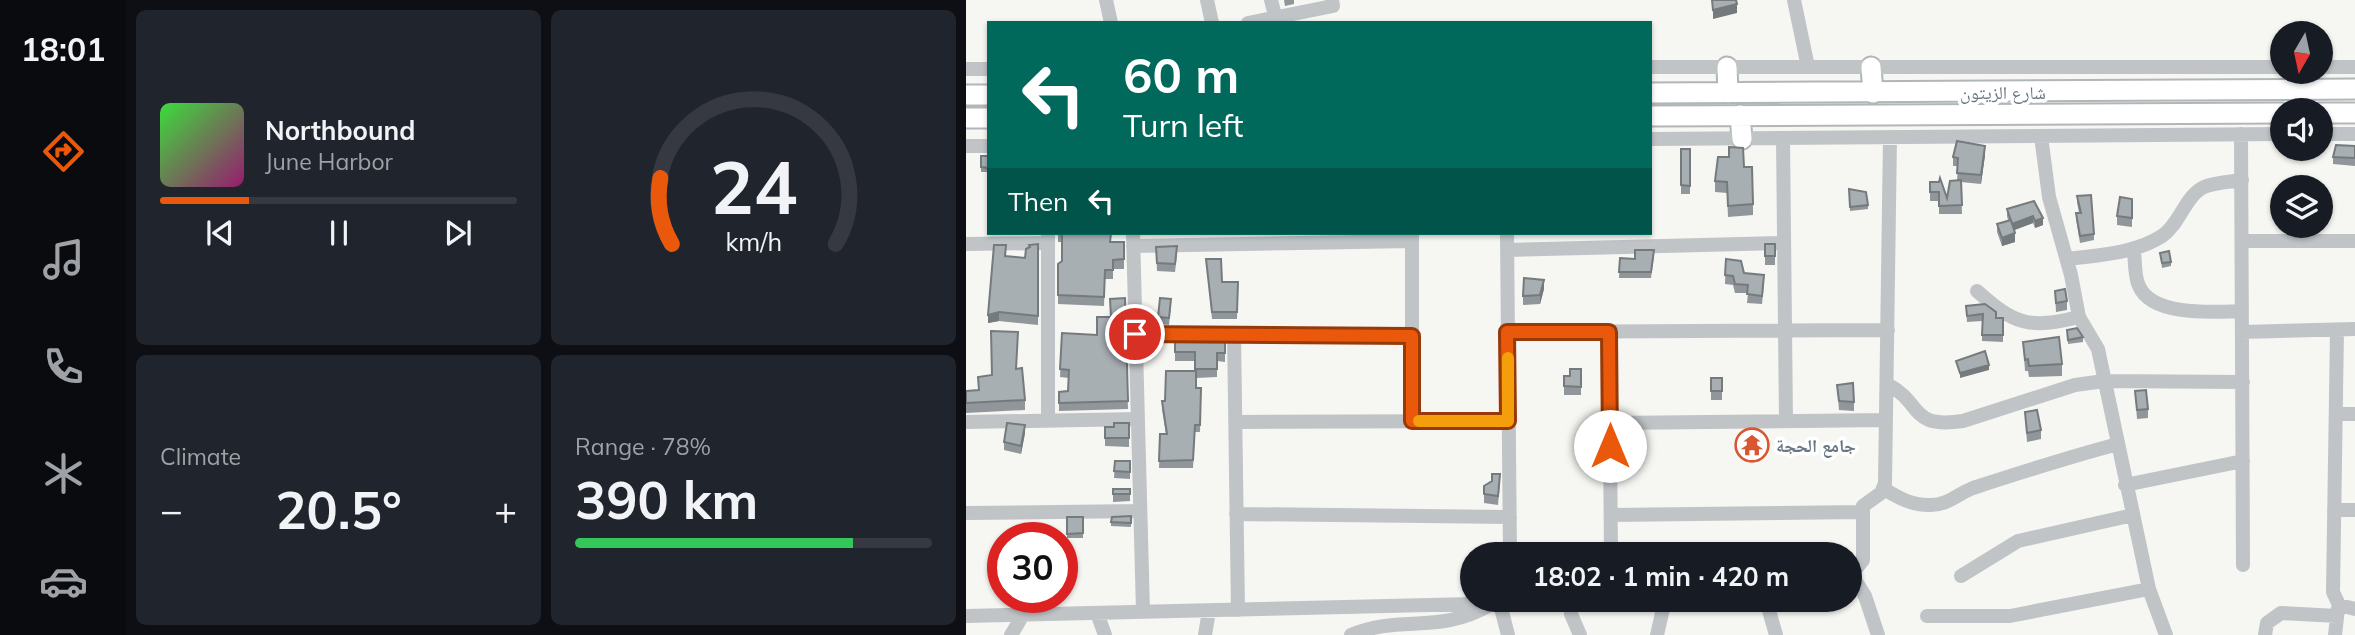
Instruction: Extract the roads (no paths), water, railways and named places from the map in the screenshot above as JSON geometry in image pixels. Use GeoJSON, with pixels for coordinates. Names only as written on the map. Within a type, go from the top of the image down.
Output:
{"type":"FeatureCollection","features":[{"type":"Feature","properties":{"kind":"main road"},"geometry":{"type":"LineString","coordinates":[[1727,67],[1728,93]]}},
{"type":"Feature","properties":{"kind":"main road"},"geometry":{"type":"LineString","coordinates":[[1871,67],[1873,93]]}},
{"type":"Feature","properties":{"kind":"main road","name":"شارع الزيتون"},"geometry":{"type":"LineString","coordinates":[[1652,93],[2355,89]]}},
{"type":"Feature","properties":{"kind":"main road"},"geometry":{"type":"LineString","coordinates":[[966,95],[987,95]]}},
{"type":"Feature","properties":{"kind":"main road","name":"شارع الزيتون"},"geometry":{"type":"LineString","coordinates":[[1652,116],[2270,113]]}},
{"type":"Feature","properties":{"kind":"main road"},"geometry":{"type":"LineString","coordinates":[[2333,113],[2355,113]]}},
{"type":"Feature","properties":{"kind":"main road"},"geometry":{"type":"LineString","coordinates":[[1740,115],[1742,138]]}},
{"type":"Feature","properties":{"kind":"main road"},"geometry":{"type":"LineString","coordinates":[[966,118],[987,118]]}},
{"type":"Feature","properties":{"kind":"street"},"geometry":{"type":"LineString","coordinates":[[1106,0],[1111,21]]}},
{"type":"Feature","properties":{"kind":"street"},"geometry":{"type":"LineString","coordinates":[[1207,0],[1212,21]]}},
{"type":"Feature","properties":{"kind":"street"},"geometry":{"type":"LineString","coordinates":[[1271,0],[1276,20],[1334,6],[1332,0]]}},
{"type":"Feature","properties":{"kind":"street"},"geometry":{"type":"LineString","coordinates":[[1794,0],[1808,67]]}},
{"type":"Feature","properties":{"kind":"street"},"geometry":{"type":"LineString","coordinates":[[1652,67],[2270,67]]}},
{"type":"Feature","properties":{"kind":"street"},"geometry":{"type":"LineString","coordinates":[[2333,67],[2355,67]]}},
{"type":"Feature","properties":{"kind":"street"},"geometry":{"type":"LineString","coordinates":[[966,69],[987,69]]}},
{"type":"Feature","properties":{"kind":"street"},"geometry":{"type":"LineString","coordinates":[[2241,134],[2244,565]]}},
{"type":"Feature","properties":{"kind":"street"},"geometry":{"type":"LineString","coordinates":[[1652,139],[2270,134]]}},
{"type":"Feature","properties":{"kind":"street"},"geometry":{"type":"LineString","coordinates":[[2333,134],[2355,134]]}},
{"type":"Feature","properties":{"kind":"street"},"geometry":{"type":"LineString","coordinates":[[2041,136],[2049,197],[2067,259],[2079,317],[2098,349],[2149,589],[2166,635]]}},
{"type":"Feature","properties":{"kind":"street"},"geometry":{"type":"LineString","coordinates":[[1884,489],[1891,137]]}},
{"type":"Feature","properties":{"kind":"street"},"geometry":{"type":"LineString","coordinates":[[1783,138],[1786,421]]}},
{"type":"Feature","properties":{"kind":"street"},"geometry":{"type":"LineString","coordinates":[[966,146],[987,146]]}},
{"type":"Feature","properties":{"kind":"street"},"geometry":{"type":"LineString","coordinates":[[2067,259],[2134,248],[2163,235],[2175,224],[2196,192],[2206,186],[2242,180]]}},
{"type":"Feature","properties":{"kind":"street"},"geometry":{"type":"LineString","coordinates":[[1507,235],[1510,542]]}},
{"type":"Feature","properties":{"kind":"street"},"geometry":{"type":"LineString","coordinates":[[1143,612],[1133,239],[1412,237],[1412,421]]}},
{"type":"Feature","properties":{"kind":"street"},"geometry":{"type":"LineString","coordinates":[[966,244],[1048,238],[1048,421]]}},
{"type":"Feature","properties":{"kind":"street"},"geometry":{"type":"LineString","coordinates":[[2242,241],[2355,241]]}},
{"type":"Feature","properties":{"kind":"street"},"geometry":{"type":"LineString","coordinates":[[1507,250],[1784,243]]}},
{"type":"Feature","properties":{"kind":"street"},"geometry":{"type":"LineString","coordinates":[[2134,248],[2139,286],[2148,298],[2174,309],[2242,311]]}},
{"type":"Feature","properties":{"kind":"street"},"geometry":{"type":"LineString","coordinates":[[1976,291],[2004,316],[2027,323],[2055,323],[2079,317]]}},
{"type":"Feature","properties":{"kind":"street"},"geometry":{"type":"LineString","coordinates":[[1507,332],[1888,330]]}},
{"type":"Feature","properties":{"kind":"street"},"geometry":{"type":"LineString","coordinates":[[2335,635],[2338,610],[2333,592],[2337,330]]}},
{"type":"Feature","properties":{"kind":"street"},"geometry":{"type":"LineString","coordinates":[[2242,332],[2355,330]]}},
{"type":"Feature","properties":{"kind":"street"},"geometry":{"type":"LineString","coordinates":[[1609,332],[1611,542]]}},
{"type":"Feature","properties":{"kind":"street"},"geometry":{"type":"LineString","coordinates":[[1135,334],[1412,336]]}},
{"type":"Feature","properties":{"kind":"street"},"geometry":{"type":"LineString","coordinates":[[1234,334],[1238,610]]}},
{"type":"Feature","properties":{"kind":"street"},"geometry":{"type":"LineString","coordinates":[[1887,384],[1902,392],[1912,409],[1925,421],[1944,424],[1963,421],[2075,385],[2104,381],[2243,382]]}},
{"type":"Feature","properties":{"kind":"street"},"geometry":{"type":"LineString","coordinates":[[2336,414],[2355,414]]}},
{"type":"Feature","properties":{"kind":"street"},"geometry":{"type":"LineString","coordinates":[[966,422],[1138,419]]}},
{"type":"Feature","properties":{"kind":"street"},"geometry":{"type":"LineString","coordinates":[[1610,423],[1886,420]]}},
{"type":"Feature","properties":{"kind":"street"},"geometry":{"type":"LineString","coordinates":[[1235,422],[1508,421]]}},
{"type":"Feature","properties":{"kind":"street"},"geometry":{"type":"LineString","coordinates":[[1884,489],[1903,501],[1929,505],[1946,503],[1968,490],[2049,462],[2119,444]]}},
{"type":"Feature","properties":{"kind":"street"},"geometry":{"type":"LineString","coordinates":[[2125,485],[2243,461]]}},
{"type":"Feature","properties":{"kind":"street"},"geometry":{"type":"LineString","coordinates":[[1862,561],[1862,512],[1866,502],[1884,489]]}},
{"type":"Feature","properties":{"kind":"street"},"geometry":{"type":"LineString","coordinates":[[2334,510],[2355,510]]}},
{"type":"Feature","properties":{"kind":"street"},"geometry":{"type":"LineString","coordinates":[[966,513],[1140,511]]}},
{"type":"Feature","properties":{"kind":"street"},"geometry":{"type":"LineString","coordinates":[[1611,515],[1862,512]]}},
{"type":"Feature","properties":{"kind":"street"},"geometry":{"type":"LineString","coordinates":[[1236,514],[1510,517]]}},
{"type":"Feature","properties":{"kind":"street"},"geometry":{"type":"LineString","coordinates":[[1961,576],[2018,541],[2133,515]]}},
{"type":"Feature","properties":{"kind":"street"},"geometry":{"type":"LineString","coordinates":[[1927,616],[2010,616],[2149,589]]}},
{"type":"Feature","properties":{"kind":"street"},"geometry":{"type":"LineString","coordinates":[[1862,592],[1878,635]]}},
{"type":"Feature","properties":{"kind":"street"},"geometry":{"type":"LineString","coordinates":[[966,616],[1460,604]]}},
{"type":"Feature","properties":{"kind":"street"},"geometry":{"type":"LineString","coordinates":[[2265,635],[2267,623],[2281,613],[2355,609]]}},
{"type":"Feature","properties":{"kind":"street"},"geometry":{"type":"LineString","coordinates":[[1205,635],[1209,611]]}},
{"type":"Feature","properties":{"kind":"street"},"geometry":{"type":"LineString","coordinates":[[1351,635],[1368,628],[1379,631],[1452,630],[1486,612]]}},
{"type":"Feature","properties":{"kind":"street"},"geometry":{"type":"LineString","coordinates":[[1504,612],[1508,635]]}},
{"type":"Feature","properties":{"kind":"street"},"geometry":{"type":"LineString","coordinates":[[1571,612],[1580,635]]}},
{"type":"Feature","properties":{"kind":"street"},"geometry":{"type":"LineString","coordinates":[[1657,635],[1662,612]]}},
{"type":"Feature","properties":{"kind":"street"},"geometry":{"type":"LineString","coordinates":[[1769,612],[1776,635]]}},
{"type":"Feature","properties":{"kind":"street"},"geometry":{"type":"LineString","coordinates":[[1097,613],[1105,635]]}},
{"type":"Feature","properties":{"kind":"street"},"geometry":{"type":"LineString","coordinates":[[1011,635],[1023,615]]}},
{"type":"Feature","properties":{"kind":"place","name":"جامع الحجة"},"geometry":{"type":"Point","coordinates":[1752,445]}}]}
